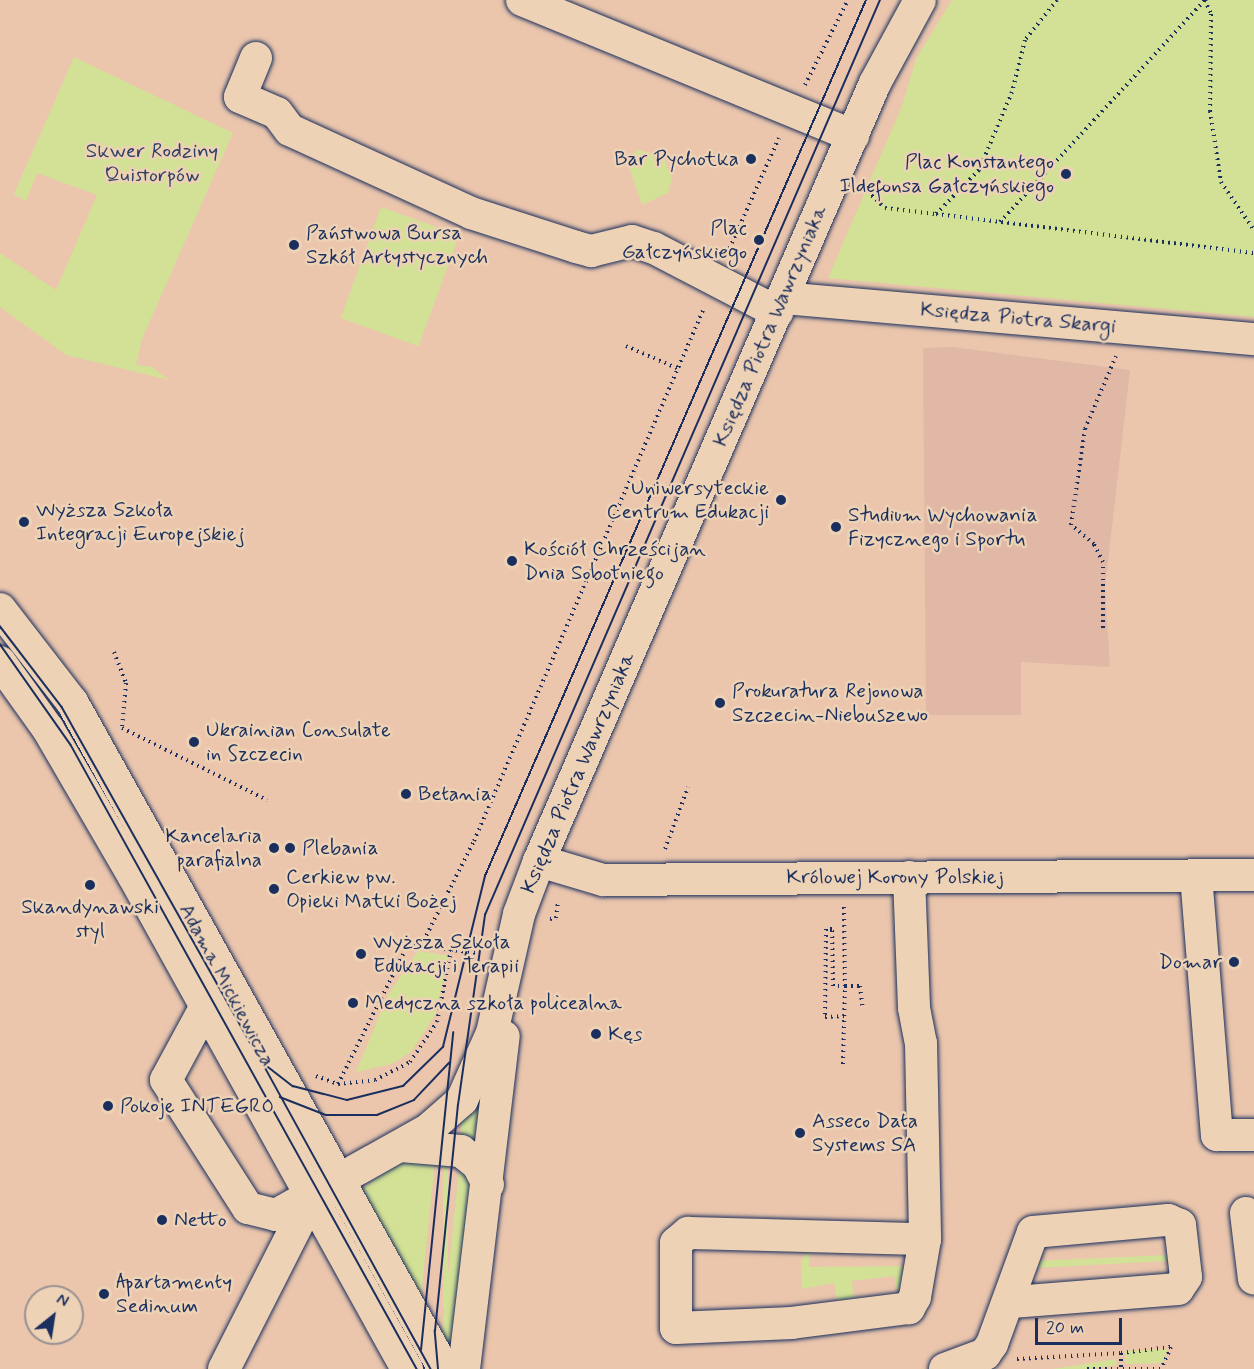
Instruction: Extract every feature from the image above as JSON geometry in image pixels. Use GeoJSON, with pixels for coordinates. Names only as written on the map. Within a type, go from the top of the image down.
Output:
{"type":"FeatureCollection","features":[{"type":"Feature","properties":{"kind":"street"},"geometry":{"type":"LineString","coordinates":[[522,0],[853,136]]}},
{"type":"Feature","properties":{"kind":"street","name":"Księdza Piotra Wawrzyniaka"},"geometry":{"type":"LineString","coordinates":[[321,1192],[389,1149],[445,1118],[469,1089],[488,1048],[499,956],[853,136],[920,0]]}},
{"type":"Feature","properties":{"kind":"street","name":"Księdza Piotra Skargi"},"geometry":{"type":"LineString","coordinates":[[256,58],[240,97],[277,113],[290,130],[471,213],[591,251],[632,241],[714,283],[780,305],[1254,339]]}},
{"type":"Feature","properties":{"kind":"street","name":"Adama Mickiewicza"},"geometry":{"type":"LineString","coordinates":[[0,609],[72,702],[321,1192],[407,1369]]}},
{"type":"Feature","properties":{"kind":"street","name":"Adama Mickiewicza"},"geometry":{"type":"LineString","coordinates":[[0,662],[48,729],[207,1006],[321,1192],[444,1369]]}},
{"type":"Feature","properties":{"kind":"street","name":"Królowej Korony Polskiej"},"geometry":{"type":"LineString","coordinates":[[539,861],[603,880],[1254,875]]}},
{"type":"Feature","properties":{"kind":"street"},"geometry":{"type":"LineString","coordinates":[[1196,876],[1216,1135],[1254,1135]]}},
{"type":"Feature","properties":{"kind":"street"},"geometry":{"type":"LineString","coordinates":[[909,877],[914,1008],[921,1043],[925,1239],[921,1276],[909,1308],[792,1323],[676,1328],[676,1244],[688,1233],[925,1239]]}},
{"type":"Feature","properties":{"kind":"street","name":"Księdza Piotra Wawrzyniaka"},"geometry":{"type":"LineString","coordinates":[[464,1369],[488,1185],[499,956]]}},
{"type":"Feature","properties":{"kind":"street"},"geometry":{"type":"LineString","coordinates":[[207,1006],[166,1080],[248,1208],[276,1215],[321,1192]]}},
{"type":"Feature","properties":{"kind":"street","name":"Księdza Piotra Wawrzyniaka"},"geometry":{"type":"LineString","coordinates":[[389,1149],[416,1144],[454,1148],[473,1159],[488,1185]]}},
{"type":"Feature","properties":{"kind":"street"},"geometry":{"type":"LineString","coordinates":[[223,1368],[300,1219],[321,1192]]}},
{"type":"Feature","properties":{"kind":"street"},"geometry":{"type":"LineString","coordinates":[[1246,1213],[1254,1279]]}},
{"type":"Feature","properties":{"kind":"street"},"geometry":{"type":"LineString","coordinates":[[945,1369],[985,1353],[1012,1302],[1028,1242],[1039,1228],[1168,1220],[1180,1225],[1186,1276],[1178,1290],[1012,1302]]}},
{"type":"Feature","properties":{"kind":"path"},"geometry":{"type":"LineString","coordinates":[[421,946],[474,841],[679,369],[714,283],[793,110],[848,0]]}},
{"type":"Feature","properties":{"kind":"path"},"geometry":{"type":"LineString","coordinates":[[936,214],[979,170],[1012,92],[1025,40],[1057,0]]}},
{"type":"Feature","properties":{"kind":"path"},"geometry":{"type":"LineString","coordinates":[[1000,222],[1204,0],[1211,15],[1210,111],[1221,182],[1254,230]]}},
{"type":"Feature","properties":{"kind":"path"},"geometry":{"type":"LineString","coordinates":[[860,184],[885,208],[1254,253]]}},
{"type":"Feature","properties":{"kind":"path"},"geometry":{"type":"LineString","coordinates":[[626,346],[679,369]]}},
{"type":"Feature","properties":{"kind":"path"},"geometry":{"type":"LineString","coordinates":[[1103,628],[1103,561],[1094,544],[1071,525],[1085,429],[1121,348]]}},
{"type":"Feature","properties":{"kind":"path"},"geometry":{"type":"LineString","coordinates":[[114,652],[126,683],[122,728]]}},
{"type":"Feature","properties":{"kind":"path"},"geometry":{"type":"LineString","coordinates":[[114,733],[122,728]]}},
{"type":"Feature","properties":{"kind":"path"},"geometry":{"type":"LineString","coordinates":[[122,728],[267,800]]}},
{"type":"Feature","properties":{"kind":"path"},"geometry":{"type":"LineString","coordinates":[[665,849],[688,787]]}},
{"type":"Feature","properties":{"kind":"path"},"geometry":{"type":"LineString","coordinates":[[843,878],[845,986],[843,1064]]}},
{"type":"Feature","properties":{"kind":"path"},"geometry":{"type":"LineString","coordinates":[[844,1016],[825,1017],[826,928],[832,929],[832,986],[860,986],[862,1009]]}},
{"type":"Feature","properties":{"kind":"path"},"geometry":{"type":"LineString","coordinates":[[338,1084],[408,945],[499,956]]}},
{"type":"Feature","properties":{"kind":"path"},"geometry":{"type":"LineString","coordinates":[[311,1074],[338,1084],[375,1080],[410,1062],[437,1022],[452,949]]}},
{"type":"Feature","properties":{"kind":"path"},"geometry":{"type":"LineString","coordinates":[[1010,1369],[1013,1359],[1120,1353],[1171,1347],[1164,1367],[1087,1369]]}},
{"type":"Feature","properties":{"kind":"path"},"geometry":{"type":"LineString","coordinates":[[1120,1353],[1121,1368]]}},
{"type":"Feature","properties":{"kind":"shaded area"},"geometry":{"type":"Polygon","coordinates":[[[953,347],[1130,370],[1105,588],[1110,667],[1021,662],[1021,715],[926,715],[923,348],[953,347]]]}},
{"type":"Feature","properties":{"kind":"green space","name":"Plac Konstantego Ildefonsa Gałczyńskiego"},"geometry":{"type":"Polygon","coordinates":[[[952,0],[1254,0],[1254,317],[828,278],[902,106],[916,59],[952,0]]]}},
{"type":"Feature","properties":{"kind":"green space","name":"Skwer Rodziny Quistorpów"},"geometry":{"type":"Polygon","coordinates":[[[74,57],[233,133],[142,339],[136,365],[152,367],[169,380],[66,355],[0,307],[0,253],[56,290],[97,195],[37,173],[26,201],[14,194],[74,57]]]}},
{"type":"Feature","properties":{"kind":"green space"},"geometry":{"type":"Polygon","coordinates":[[[639,150],[663,156],[672,178],[668,193],[642,205],[626,158],[639,150]]]}},
{"type":"Feature","properties":{"kind":"green space"},"geometry":{"type":"Polygon","coordinates":[[[381,207],[459,235],[419,346],[341,318],[381,207]]]}},
{"type":"Feature","properties":{"kind":"green space"},"geometry":{"type":"Polygon","coordinates":[[[418,951],[449,956],[435,1015],[411,1052],[392,1064],[356,1072],[388,995],[418,951]]]}},
{"type":"Feature","properties":{"kind":"green space"},"geometry":{"type":"Polygon","coordinates":[[[486,1089],[485,1148],[461,1136],[462,1121],[486,1089]]]}},
{"type":"Feature","properties":{"kind":"green space"},"geometry":{"type":"Polygon","coordinates":[[[436,1151],[421,1296],[361,1189],[400,1162],[436,1151]]]}},
{"type":"Feature","properties":{"kind":"green space"},"geometry":{"type":"Polygon","coordinates":[[[443,1159],[448,1159],[448,1308],[443,1308],[443,1159]]]}},
{"type":"Feature","properties":{"kind":"green space"},"geometry":{"type":"Polygon","coordinates":[[[460,1161],[472,1173],[452,1350],[442,1333],[460,1161]]]}},
{"type":"Feature","properties":{"kind":"green space"},"geometry":{"type":"Polygon","coordinates":[[[809,1249],[809,1267],[907,1266],[907,1275],[898,1296],[894,1276],[852,1281],[854,1303],[838,1305],[834,1283],[802,1289],[801,1261],[809,1249]]]}},
{"type":"Feature","properties":{"kind":"green space"},"geometry":{"type":"Polygon","coordinates":[[[1167,1255],[1167,1261],[1035,1268],[1035,1261],[1167,1255]]]}},
{"type":"Feature","properties":{"kind":"green space"},"geometry":{"type":"Polygon","coordinates":[[[1168,1349],[1162,1363],[1125,1364],[1125,1351],[1168,1349]]]}},
{"type":"Feature","properties":{"kind":"green space"},"geometry":{"type":"Polygon","coordinates":[[[1116,1359],[1117,1365],[1091,1369],[1053,1369],[1116,1359]]]}},
{"type":"Feature","properties":{"kind":"tram line"},"geometry":{"type":"LineString","coordinates":[[250,1042],[267,1066],[293,1086],[347,1100],[403,1086],[443,1047],[485,876],[866,0]]}},
{"type":"Feature","properties":{"kind":"tram line"},"geometry":{"type":"LineString","coordinates":[[438,1369],[435,1331],[458,1105],[485,915],[880,0]]}},
{"type":"Feature","properties":{"kind":"tram line"},"geometry":{"type":"LineString","coordinates":[[0,626],[62,707],[254,1049]]}},
{"type":"Feature","properties":{"kind":"tram line"},"geometry":{"type":"LineString","coordinates":[[0,644],[71,745],[417,1369]]}},
{"type":"Feature","properties":{"kind":"tram line"},"geometry":{"type":"LineString","coordinates":[[421,1350],[453,1033]]}},
{"type":"Feature","properties":{"kind":"tram line"},"geometry":{"type":"LineString","coordinates":[[280,1097],[326,1115],[377,1115],[414,1100],[449,1063]]}},
{"type":"Feature","properties":{"kind":"tram line"},"geometry":{"type":"LineString","coordinates":[[266,1069],[431,1369]]}},
{"type":"Feature","properties":{"kind":"place","name":"Bar Pychotka"},"geometry":{"type":"Point","coordinates":[751,159]}},
{"type":"Feature","properties":{"kind":"place","name":"Plac Konstantego Ildefonsa Gałczyńskiego"},"geometry":{"type":"Point","coordinates":[1066,174]}},
{"type":"Feature","properties":{"kind":"place","name":"Plac Gałczyńskiego"},"geometry":{"type":"Point","coordinates":[759,240]}},
{"type":"Feature","properties":{"kind":"place","name":"Państwowa Bursa Szkół Artystycznych"},"geometry":{"type":"Point","coordinates":[294,245]}},
{"type":"Feature","properties":{"kind":"place","name":"Uniwersyteckie Centrum Edukacji"},"geometry":{"type":"Point","coordinates":[781,500]}},
{"type":"Feature","properties":{"kind":"place","name":"Wyższa Szkoła Integracji Europejskiej"},"geometry":{"type":"Point","coordinates":[24,522]}},
{"type":"Feature","properties":{"kind":"place","name":"Studium Wychowania Fizycznego i Sportu"},"geometry":{"type":"Point","coordinates":[836,527]}},
{"type":"Feature","properties":{"kind":"place","name":"Kościół Chrześcijan Dnia Sobotniego"},"geometry":{"type":"Point","coordinates":[512,561]}},
{"type":"Feature","properties":{"kind":"place","name":"Prokuratura Rejonowa Szczecin-Niebuszewo"},"geometry":{"type":"Point","coordinates":[720,703]}},
{"type":"Feature","properties":{"kind":"place","name":"Ukrainian Consulate in Szczecin"},"geometry":{"type":"Point","coordinates":[194,742]}},
{"type":"Feature","properties":{"kind":"place","name":"Betania"},"geometry":{"type":"Point","coordinates":[406,794]}},
{"type":"Feature","properties":{"kind":"place","name":"Kancelaria parafialna"},"geometry":{"type":"Point","coordinates":[274,848]}},
{"type":"Feature","properties":{"kind":"place","name":"Plebania"},"geometry":{"type":"Point","coordinates":[290,848]}},
{"type":"Feature","properties":{"kind":"place","name":"Skandynawski styl"},"geometry":{"type":"Point","coordinates":[90,885]}},
{"type":"Feature","properties":{"kind":"place","name":"Cerkiew pw. Opieki Matki Bożej"},"geometry":{"type":"Point","coordinates":[274,889]}},
{"type":"Feature","properties":{"kind":"place","name":"Wyższa Szkoła Edukacji i Terapii"},"geometry":{"type":"Point","coordinates":[361,954]}},
{"type":"Feature","properties":{"kind":"place","name":"Domar"},"geometry":{"type":"Point","coordinates":[1234,962]}},
{"type":"Feature","properties":{"kind":"place","name":"Medyczna szkoła policealna"},"geometry":{"type":"Point","coordinates":[353,1003]}},
{"type":"Feature","properties":{"kind":"place","name":"Kęs"},"geometry":{"type":"Point","coordinates":[596,1034]}},
{"type":"Feature","properties":{"kind":"place","name":"Pokoje INTEGRO"},"geometry":{"type":"Point","coordinates":[108,1106]}},
{"type":"Feature","properties":{"kind":"place","name":"Asseco Data Systems SA"},"geometry":{"type":"Point","coordinates":[800,1133]}},
{"type":"Feature","properties":{"kind":"place","name":"Netto"},"geometry":{"type":"Point","coordinates":[162,1220]}},
{"type":"Feature","properties":{"kind":"place","name":"Apartamenty Sedinum"},"geometry":{"type":"Point","coordinates":[104,1294]}}]}
